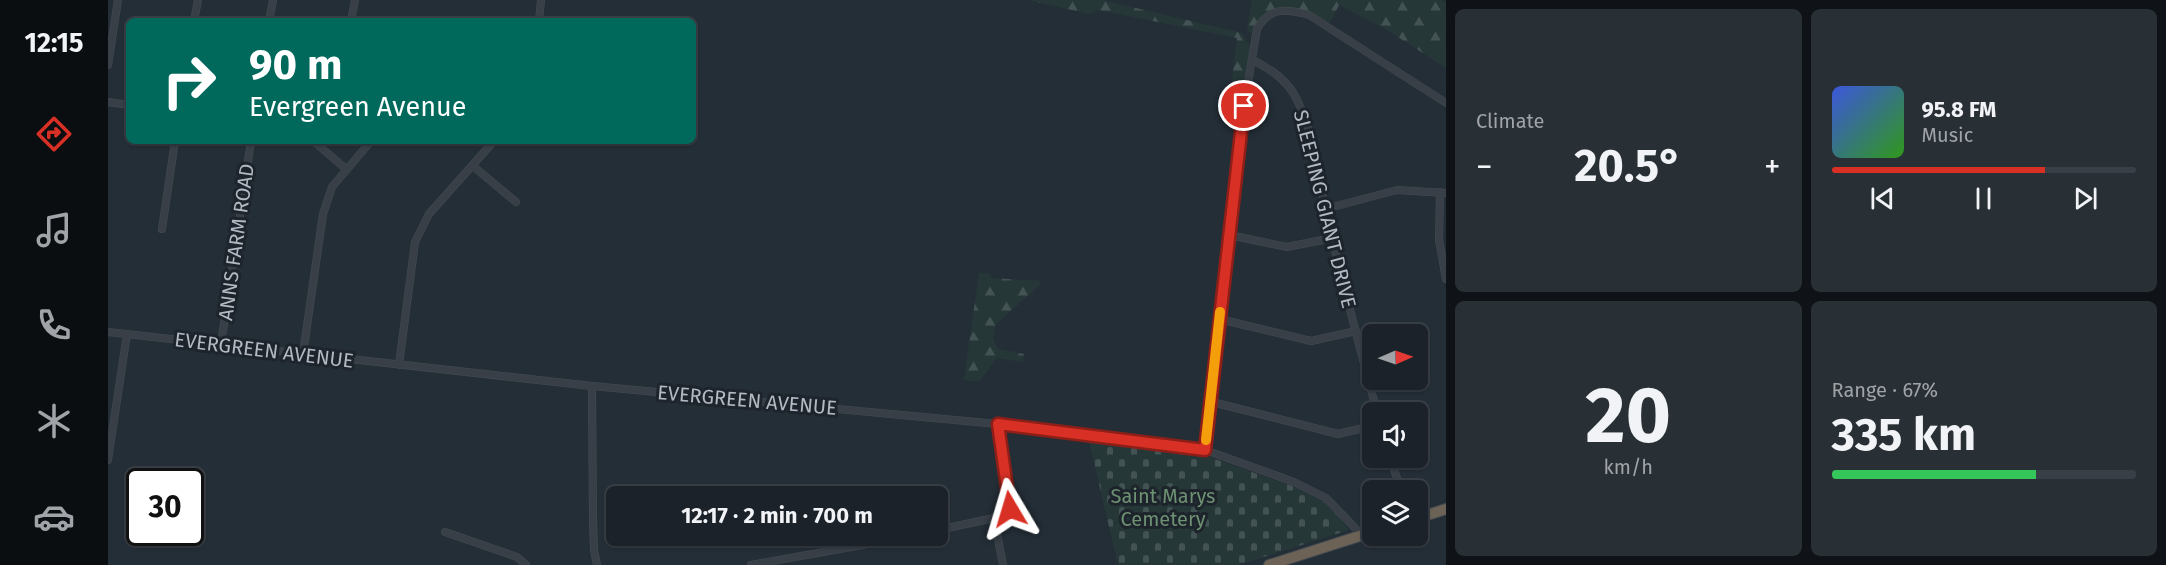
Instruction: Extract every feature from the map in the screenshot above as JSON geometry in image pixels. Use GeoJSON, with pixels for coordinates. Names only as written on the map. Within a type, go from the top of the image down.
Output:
{"type":"FeatureCollection","features":[{"type":"Feature","properties":{"kind":"highway"},"geometry":{"type":"LineString","coordinates":[[1428,515],[1446,509]]}},
{"type":"Feature","properties":{"kind":"highway"},"geometry":{"type":"LineString","coordinates":[[1269,565],[1362,536]]}},
{"type":"Feature","properties":{"kind":"street"},"geometry":{"type":"LineString","coordinates":[[108,64],[118,0]]}},
{"type":"Feature","properties":{"kind":"street"},"geometry":{"type":"LineString","coordinates":[[195,18],[198,0]]}},
{"type":"Feature","properties":{"kind":"street"},"geometry":{"type":"LineString","coordinates":[[270,18],[273,0]]}},
{"type":"Feature","properties":{"kind":"street"},"geometry":{"type":"LineString","coordinates":[[352,18],[355,0]]}},
{"type":"Feature","properties":{"kind":"street"},"geometry":{"type":"LineString","coordinates":[[539,18],[541,0]]}},
{"type":"Feature","properties":{"kind":"street"},"geometry":{"type":"LineString","coordinates":[[1205,450],[1244,106],[1257,29],[1263,19],[1277,11],[1289,10],[1309,15],[1446,103]]}},
{"type":"Feature","properties":{"kind":"street","name":"SLEEPING GIANT DRIVE"},"geometry":{"type":"LineString","coordinates":[[1252,60],[1268,68],[1285,81],[1298,100],[1306,122],[1325,209],[1374,402]]}},
{"type":"Feature","properties":{"kind":"street"},"geometry":{"type":"LineString","coordinates":[[108,102],[126,105]]}},
{"type":"Feature","properties":{"kind":"street"},"geometry":{"type":"LineString","coordinates":[[162,229],[175,144]]}},
{"type":"Feature","properties":{"kind":"street","name":"ANNS FARM ROAD"},"geometry":{"type":"LineString","coordinates":[[221,344],[251,144]]}},
{"type":"Feature","properties":{"kind":"street"},"geometry":{"type":"LineString","coordinates":[[317,144],[346,169]]}},
{"type":"Feature","properties":{"kind":"street"},"geometry":{"type":"LineString","coordinates":[[303,354],[323,214],[332,187],[368,144]]}},
{"type":"Feature","properties":{"kind":"street"},"geometry":{"type":"LineString","coordinates":[[399,365],[415,242],[429,214],[491,144]]}},
{"type":"Feature","properties":{"kind":"street"},"geometry":{"type":"LineString","coordinates":[[473,166],[516,202]]}},
{"type":"Feature","properties":{"kind":"street"},"geometry":{"type":"LineString","coordinates":[[1325,209],[1397,190],[1443,192],[1438,240],[1446,279]]}},
{"type":"Feature","properties":{"kind":"street"},"geometry":{"type":"LineString","coordinates":[[1228,236],[1287,247],[1333,238]]}},
{"type":"Feature","properties":{"kind":"street"},"geometry":{"type":"LineString","coordinates":[[1219,319],[1311,341],[1356,331]]}},
{"type":"Feature","properties":{"kind":"street","name":"EVERGREEN AVENUE"},"geometry":{"type":"LineString","coordinates":[[108,332],[592,386],[998,424],[1205,450],[1294,482],[1326,498],[1362,530]]}},
{"type":"Feature","properties":{"kind":"street"},"geometry":{"type":"LineString","coordinates":[[108,460],[128,334]]}},
{"type":"Feature","properties":{"kind":"street"},"geometry":{"type":"LineString","coordinates":[[592,386],[592,520],[597,565]]}},
{"type":"Feature","properties":{"kind":"street"},"geometry":{"type":"LineString","coordinates":[[1212,402],[1338,434],[1362,428]]}},
{"type":"Feature","properties":{"kind":"street"},"geometry":{"type":"LineString","coordinates":[[948,528],[1006,515],[1010,509],[998,424]]}},
{"type":"Feature","properties":{"kind":"street"},"geometry":{"type":"LineString","coordinates":[[994,518],[1003,565]]}},
{"type":"Feature","properties":{"kind":"street"},"geometry":{"type":"LineString","coordinates":[[445,532],[517,557],[526,565]]}},
{"type":"Feature","properties":{"kind":"street"},"geometry":{"type":"LineString","coordinates":[[751,565],[856,546]]}},
{"type":"Feature","properties":{"kind":"green space"},"geometry":{"type":"Polygon","coordinates":[[[1028,0],[1102,0],[1242,33],[1250,48],[1240,98],[1230,97],[1237,38],[1098,10],[1089,14],[1028,0]]]}},
{"type":"Feature","properties":{"kind":"green space"},"geometry":{"type":"Polygon","coordinates":[[[1252,0],[1441,0],[1446,3],[1446,68],[1387,30],[1339,5],[1330,23],[1308,12],[1287,9],[1269,15],[1253,34],[1247,30],[1252,0]]]}},
{"type":"Feature","properties":{"kind":"green space"},"geometry":{"type":"Polygon","coordinates":[[[979,273],[989,273],[992,278],[1040,281],[1040,285],[996,324],[993,339],[998,349],[1024,354],[1023,362],[997,358],[979,382],[964,380],[979,273]]]}},
{"type":"Feature","properties":{"kind":"green space","name":"Saint Marys Cemetery"},"geometry":{"type":"Polygon","coordinates":[[[1089,441],[1206,456],[1292,486],[1324,502],[1349,530],[1238,565],[1118,565],[1089,441]]]}},
{"type":"Feature","properties":{"kind":"slow traffic"},"geometry":{"type":"LineString","coordinates":[[1206,440],[1212,402],[1220,312]]}},
{"type":"Feature","properties":{"kind":"route"},"geometry":{"type":"LineString","coordinates":[[1010,509],[998,424],[1205,450],[1244,106]]}}]}
